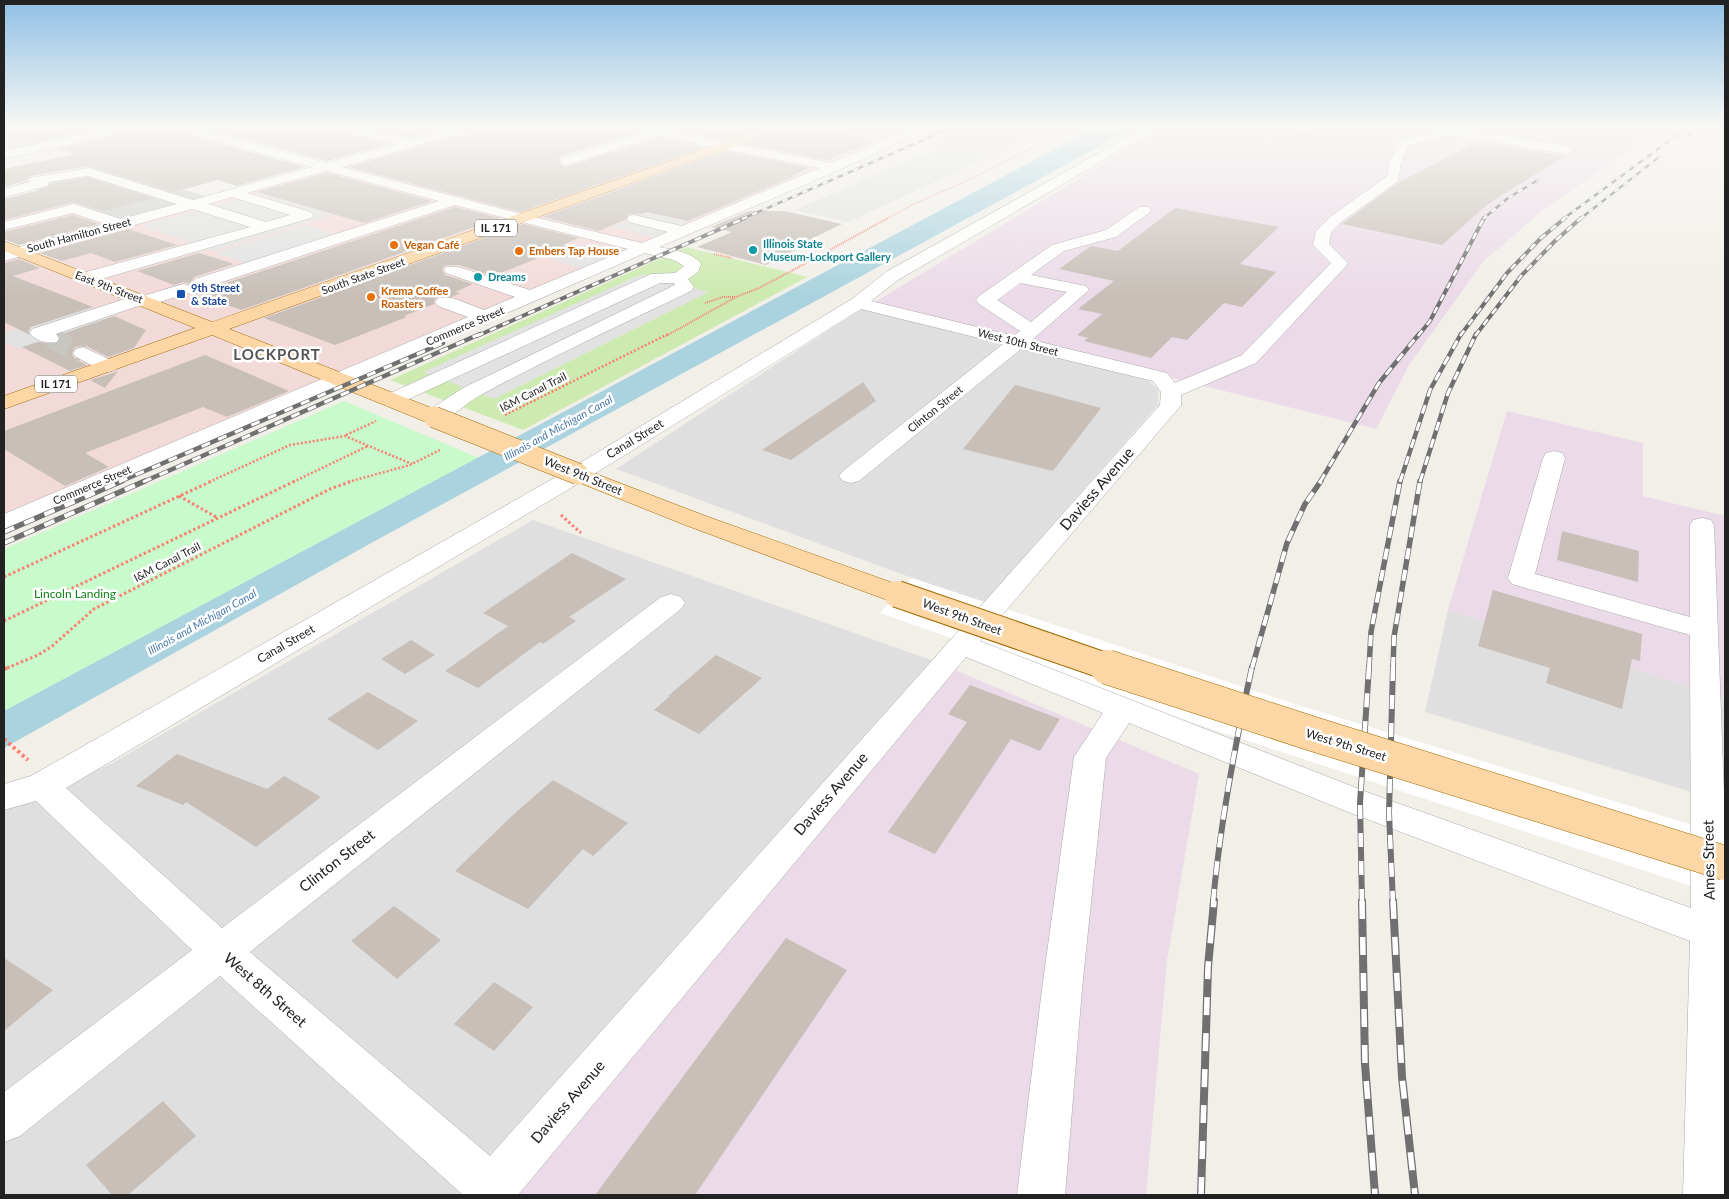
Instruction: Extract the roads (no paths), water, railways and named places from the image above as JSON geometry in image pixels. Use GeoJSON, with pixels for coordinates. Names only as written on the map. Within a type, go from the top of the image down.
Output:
{"type":"FeatureCollection","features":[{"type":"Feature","properties":{"kind":"main road","name":"South State Street"},"geometry":{"type":"LineString","coordinates":[[4,403],[622,183]]}},
{"type":"Feature","properties":{"kind":"main road","name":"East 9th Street"},"geometry":{"type":"LineString","coordinates":[[8,251],[85,278],[214,329]]}},
{"type":"Feature","properties":{"kind":"main road","name":"West 9th Street"},"geometry":{"type":"LineString","coordinates":[[214,329],[694,520],[1058,652],[1315,736],[1725,863]]}},
{"type":"Feature","properties":{"kind":"street"},"geometry":{"type":"LineString","coordinates":[[4,193],[43,183]]}},
{"type":"Feature","properties":{"kind":"street"},"geometry":{"type":"LineString","coordinates":[[125,183],[266,227]]}},
{"type":"Feature","properties":{"kind":"street","name":"South Hamilton Street"},"geometry":{"type":"LineString","coordinates":[[8,251],[120,224],[268,183]]}},
{"type":"Feature","properties":{"kind":"street"},"geometry":{"type":"LineString","coordinates":[[386,183],[522,219],[680,257],[693,264],[692,269],[679,278],[657,278],[392,400]]}},
{"type":"Feature","properties":{"kind":"street","name":"Commerce Street"},"geometry":{"type":"LineString","coordinates":[[4,523],[797,183]]}},
{"type":"Feature","properties":{"kind":"street","name":"Canal Street"},"geometry":{"type":"LineString","coordinates":[[4,797],[36,774],[578,474],[858,303],[892,276],[1056,183]]}},
{"type":"Feature","properties":{"kind":"street"},"geometry":{"type":"LineString","coordinates":[[1170,392],[1249,359],[1340,264],[1321,245],[1324,232],[1351,207],[1386,183]]}},
{"type":"Feature","properties":{"kind":"street"},"geometry":{"type":"LineString","coordinates":[[85,278],[306,215],[232,193]]}},
{"type":"Feature","properties":{"kind":"street"},"geometry":{"type":"LineString","coordinates":[[201,283],[454,201]]}},
{"type":"Feature","properties":{"kind":"street"},"geometry":{"type":"LineString","coordinates":[[4,226],[74,208],[120,224]]}},
{"type":"Feature","properties":{"kind":"street"},"geometry":{"type":"LineString","coordinates":[[1025,337],[985,300],[1058,248],[1086,239],[1111,234],[1144,210]]}},
{"type":"Feature","properties":{"kind":"street"},"geometry":{"type":"LineString","coordinates":[[147,216],[176,226]]}},
{"type":"Feature","properties":{"kind":"street"},"geometry":{"type":"LineString","coordinates":[[634,219],[684,232]]}},
{"type":"Feature","properties":{"kind":"street"},"geometry":{"type":"LineString","coordinates":[[194,232],[220,241]]}},
{"type":"Feature","properties":{"kind":"street"},"geometry":{"type":"LineString","coordinates":[[597,269],[571,262],[618,242]]}},
{"type":"Feature","properties":{"kind":"street"},"geometry":{"type":"LineString","coordinates":[[452,270],[533,297]]}},
{"type":"Feature","properties":{"kind":"street","name":"Clinton Street"},"geometry":{"type":"LineString","coordinates":[[851,476],[1025,337],[1080,290],[1017,277]]}},
{"type":"Feature","properties":{"kind":"street"},"geometry":{"type":"LineString","coordinates":[[434,417],[470,392],[685,287],[679,278]]}},
{"type":"Feature","properties":{"kind":"street"},"geometry":{"type":"LineString","coordinates":[[50,338],[39,333],[184,289]]}},
{"type":"Feature","properties":{"kind":"street"},"geometry":{"type":"LineString","coordinates":[[444,302],[486,317]]}},
{"type":"Feature","properties":{"kind":"street","name":"West 10th Street"},"geometry":{"type":"LineString","coordinates":[[858,303],[1025,337],[1160,377],[1170,392]]}},
{"type":"Feature","properties":{"kind":"street"},"geometry":{"type":"LineString","coordinates":[[83,353],[108,366]]}},
{"type":"Feature","properties":{"kind":"street"},"geometry":{"type":"LineString","coordinates":[[437,380],[470,392]]}},
{"type":"Feature","properties":{"kind":"street","name":"Daviess Avenue"},"geometry":{"type":"LineString","coordinates":[[490,1192],[961,644],[1170,406],[1170,392]]}},
{"type":"Feature","properties":{"kind":"street"},"geometry":{"type":"LineString","coordinates":[[1554,458],[1522,578],[1704,630]]}},
{"type":"Feature","properties":{"kind":"street","name":"Ames Street"},"geometry":{"type":"LineString","coordinates":[[1702,525],[1704,630],[1718,934],[1708,1195]]}},
{"type":"Feature","properties":{"kind":"street","name":"Clinton Street"},"geometry":{"type":"LineString","coordinates":[[4,1120],[671,603]]}},
{"type":"Feature","properties":{"kind":"street","name":"West 9th Street"},"geometry":{"type":"LineString","coordinates":[[961,644],[1360,803],[1718,934]]}},
{"type":"Feature","properties":{"kind":"street"},"geometry":{"type":"LineString","coordinates":[[1042,1195],[1062,989],[1090,757],[1123,708]]}},
{"type":"Feature","properties":{"kind":"street","name":"West 8th Street"},"geometry":{"type":"LineString","coordinates":[[36,774],[220,951],[490,1192]]}},
{"type":"Feature","properties":{"kind":"water","name":"Illinois and Michigan Canal"},"geometry":{"type":"Polygon","coordinates":[[[991,183],[1032,183],[373,542],[4,748],[4,711],[991,183]]]}},
{"type":"Feature","properties":{"kind":"tunnel"},"geometry":{"type":"LineString","coordinates":[[50,338],[83,353]]}},
{"type":"Feature","properties":{"kind":"railway"},"geometry":{"type":"LineString","coordinates":[[742,219],[825,183]]}},
{"type":"Feature","properties":{"kind":"railway"},"geometry":{"type":"LineString","coordinates":[[1484,218],[1508,198],[1533,183]]}},
{"type":"Feature","properties":{"kind":"railway"},"geometry":{"type":"LineString","coordinates":[[1563,219],[1612,183]]}},
{"type":"Feature","properties":{"kind":"railway"},"geometry":{"type":"LineString","coordinates":[[1580,219],[1626,183]]}},
{"type":"Feature","properties":{"kind":"railway"},"geometry":{"type":"LineString","coordinates":[[477,336],[745,218]]}},
{"type":"Feature","properties":{"kind":"railway"},"geometry":{"type":"LineString","coordinates":[[1418,336],[1430,321],[1484,218]]}},
{"type":"Feature","properties":{"kind":"railway"},"geometry":{"type":"LineString","coordinates":[[1460,336],[1507,273],[1541,238],[1565,218]]}},
{"type":"Feature","properties":{"kind":"railway"},"geometry":{"type":"LineString","coordinates":[[1475,336],[1521,276],[1555,241],[1581,218]]}},
{"type":"Feature","properties":{"kind":"railway"},"geometry":{"type":"LineString","coordinates":[[143,482],[480,334]]}},
{"type":"Feature","properties":{"kind":"railway"},"geometry":{"type":"LineString","coordinates":[[1320,482],[1379,383],[1419,334]]}},
{"type":"Feature","properties":{"kind":"railway"},"geometry":{"type":"LineString","coordinates":[[1400,482],[1430,390],[1461,334]]}},
{"type":"Feature","properties":{"kind":"railway"},"geometry":{"type":"LineString","coordinates":[[1420,482],[1448,393],[1475,336]]}},
{"type":"Feature","properties":{"kind":"railway"},"geometry":{"type":"LineString","coordinates":[[119,482],[443,343]]}},
{"type":"Feature","properties":{"kind":"railway"},"geometry":{"type":"LineString","coordinates":[[4,532],[122,481]]}},
{"type":"Feature","properties":{"kind":"railway"},"geometry":{"type":"LineString","coordinates":[[4,543],[145,481]]}},
{"type":"Feature","properties":{"kind":"railway"},"geometry":{"type":"LineString","coordinates":[[1252,668],[1287,543],[1305,504],[1321,481]]}},
{"type":"Feature","properties":{"kind":"railway"},"geometry":{"type":"LineString","coordinates":[[1369,668],[1371,632],[1400,481]]}},
{"type":"Feature","properties":{"kind":"railway"},"geometry":{"type":"LineString","coordinates":[[1393,668],[1394,637],[1420,481]]}},
{"type":"Feature","properties":{"kind":"railway"},"geometry":{"type":"LineString","coordinates":[[1213,903],[1229,784],[1252,667]]}},
{"type":"Feature","properties":{"kind":"railway"},"geometry":{"type":"LineString","coordinates":[[1362,903],[1360,803],[1369,667]]}},
{"type":"Feature","properties":{"kind":"railway"},"geometry":{"type":"LineString","coordinates":[[1393,667],[1389,813],[1393,903]]}},
{"type":"Feature","properties":{"kind":"railway"},"geometry":{"type":"LineString","coordinates":[[1201,1195],[1208,967],[1214,901]]}},
{"type":"Feature","properties":{"kind":"railway"},"geometry":{"type":"LineString","coordinates":[[1362,901],[1365,1064],[1375,1195]]}},
{"type":"Feature","properties":{"kind":"railway"},"geometry":{"type":"LineString","coordinates":[[1393,901],[1402,1077],[1415,1195]]}},
{"type":"Feature","properties":{"kind":"place","name":"Vegan Café"},"geometry":{"type":"Point","coordinates":[394,245]}},
{"type":"Feature","properties":{"kind":"place","name":"Illinois State Museum-Lockport Gallery"},"geometry":{"type":"Point","coordinates":[753,250]}},
{"type":"Feature","properties":{"kind":"place","name":"Embers Tap House"},"geometry":{"type":"Point","coordinates":[519,251]}},
{"type":"Feature","properties":{"kind":"place","name":"Dreams"},"geometry":{"type":"Point","coordinates":[478,277]}},
{"type":"Feature","properties":{"kind":"place","name":"9th Street & State"},"geometry":{"type":"Point","coordinates":[181,294]}},
{"type":"Feature","properties":{"kind":"place","name":"Krema Coffee Roasters"},"geometry":{"type":"Point","coordinates":[371,297]}},
{"type":"Feature","properties":{"kind":"district","name":"LOCKPORT"},"geometry":{"type":"Point","coordinates":[277,355]}},
{"type":"Feature","properties":{"kind":"park label","name":"Lincoln Landing"},"geometry":{"type":"Point","coordinates":[75,594]}}]}
